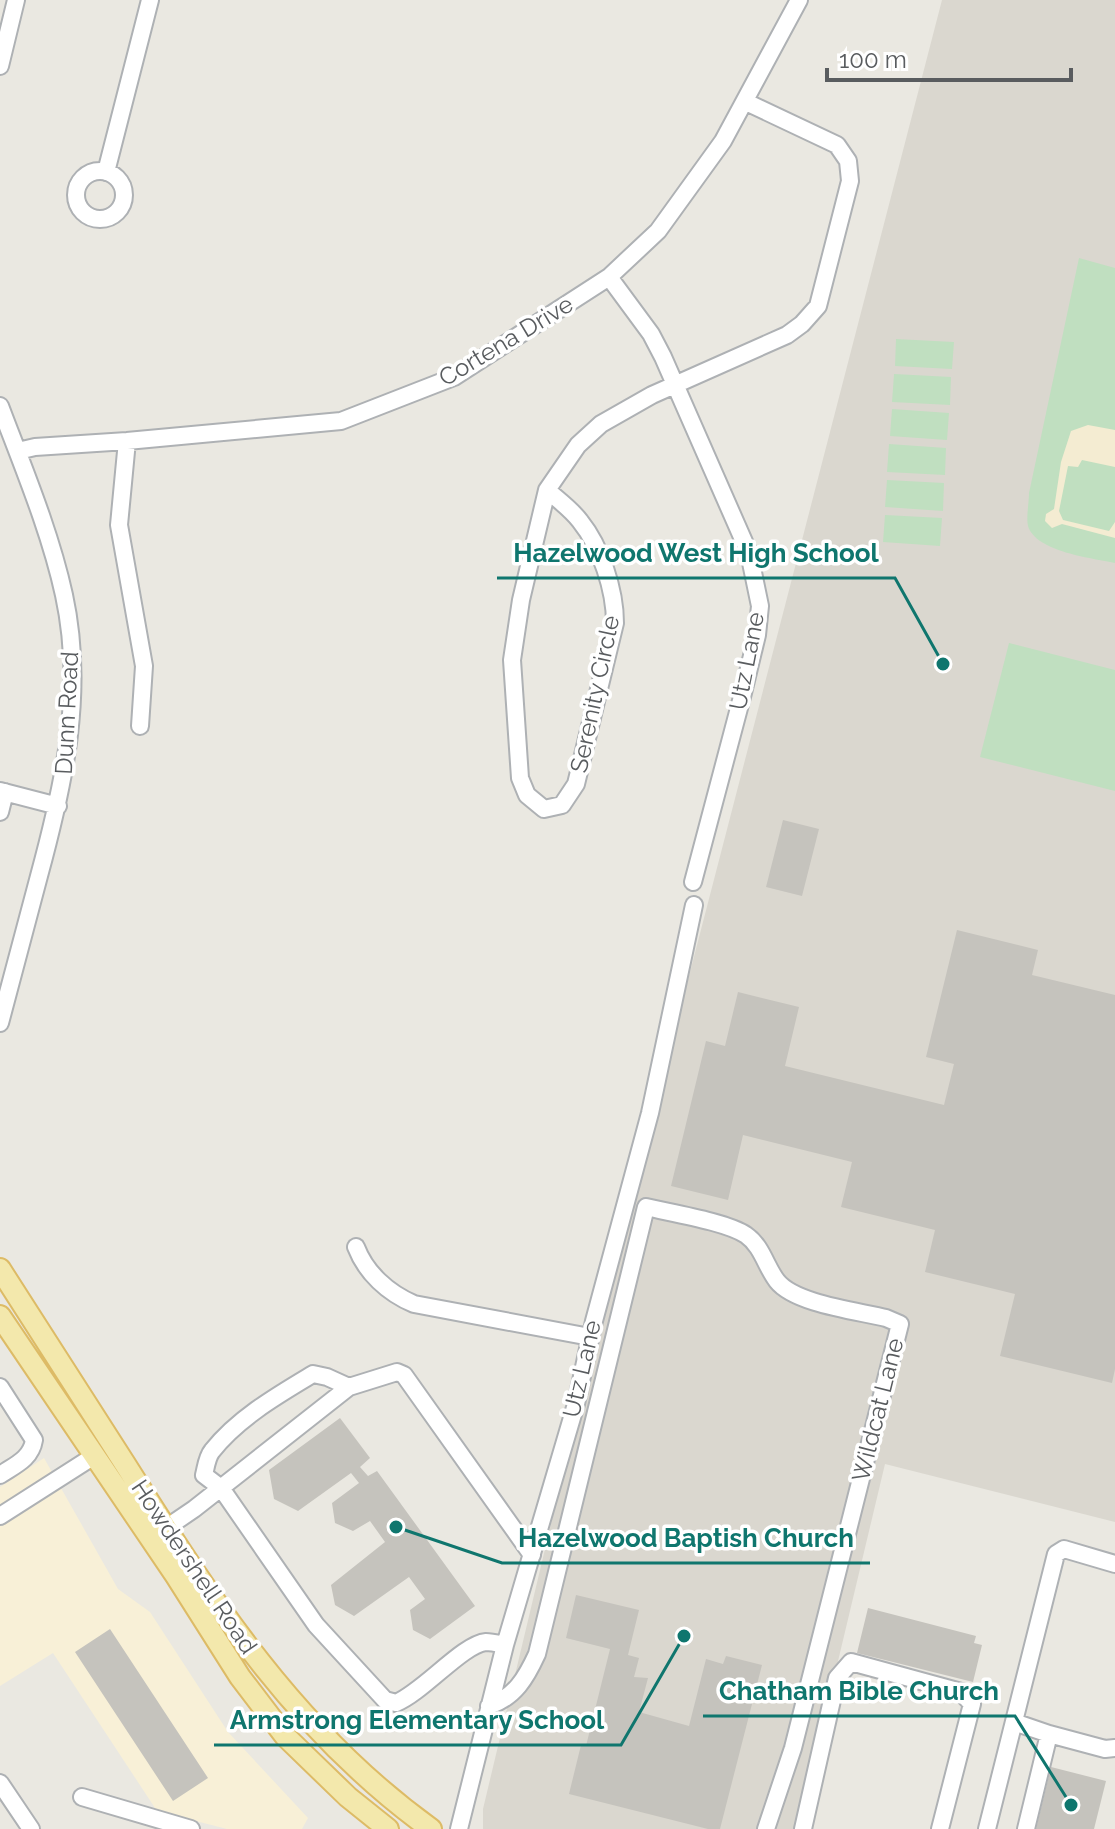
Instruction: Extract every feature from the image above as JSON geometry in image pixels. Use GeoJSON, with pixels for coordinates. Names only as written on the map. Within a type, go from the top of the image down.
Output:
{"type":"FeatureCollection","features":[{"type":"Feature","properties":{"kind":"main road","name":"Howdershell Road"},"geometry":{"type":"LineString","coordinates":[[0,1269],[166,1528],[274,1681],[359,1771],[431,1829]]}},
{"type":"Feature","properties":{"kind":"main road","name":"Howdershell Road"},"geometry":{"type":"LineString","coordinates":[[0,1316],[176,1576],[240,1677],[285,1736],[348,1797],[388,1829]]}},
{"type":"Feature","properties":{"kind":"main road"},"geometry":{"type":"LineString","coordinates":[[0,1329],[24,1353]]}},
{"type":"Feature","properties":{"kind":"street"},"geometry":{"type":"LineString","coordinates":[[0,66],[16,0]]}},
{"type":"Feature","properties":{"kind":"street"},"geometry":{"type":"LineString","coordinates":[[106,172],[150,0]]}},
{"type":"Feature","properties":{"kind":"street","name":"Cortena Drive"},"geometry":{"type":"LineString","coordinates":[[18,451],[35,447],[341,421],[454,377],[609,277],[658,231],[723,141],[799,0]]}},
{"type":"Feature","properties":{"kind":"street","name":"Serenity Circle"},"geometry":{"type":"LineString","coordinates":[[547,490],[579,519],[592,539],[611,583],[615,623],[576,784],[562,805],[544,809],[527,795],[520,778],[512,660],[521,600],[547,490],[578,445],[601,424],[652,395],[787,335],[818,306],[850,181],[848,161],[837,145],[746,102]]}},
{"type":"Feature","properties":{"kind":"street","name":"Utz Lane"},"geometry":{"type":"LineString","coordinates":[[609,277],[651,334],[675,385],[749,553],[760,606],[757,635],[743,693],[693,882]]}},
{"type":"Feature","properties":{"kind":"street","name":"Dunn Road"},"geometry":{"type":"LineString","coordinates":[[0,406],[52,551],[64,595],[71,637],[73,681],[70,732],[58,806],[0,1023]]}},
{"type":"Feature","properties":{"kind":"street"},"geometry":{"type":"LineString","coordinates":[[127,441],[119,525],[144,666],[140,726]]}},
{"type":"Feature","properties":{"kind":"street"},"geometry":{"type":"LineString","coordinates":[[0,812],[2,792],[58,806]]}},
{"type":"Feature","properties":{"kind":"street","name":"Utz Lane"},"geometry":{"type":"LineString","coordinates":[[459,1829],[505,1645],[576,1404],[590,1337],[650,1113],[694,905]]}},
{"type":"Feature","properties":{"kind":"street","name":"Wildcat Lane"},"geometry":{"type":"LineString","coordinates":[[489,1706],[504,1701],[517,1689],[537,1654],[646,1207],[745,1234],[758,1246],[779,1284],[798,1297],[900,1324],[793,1748],[766,1829]]}},
{"type":"Feature","properties":{"kind":"street"},"geometry":{"type":"LineString","coordinates":[[356,1247],[364,1266],[398,1297],[414,1304],[590,1337]]}},
{"type":"Feature","properties":{"kind":"street"},"geometry":{"type":"LineString","coordinates":[[166,1528],[349,1387],[397,1372],[404,1375],[532,1555]]}},
{"type":"Feature","properties":{"kind":"street"},"geometry":{"type":"LineString","coordinates":[[349,1387],[313,1374],[248,1417],[210,1453],[204,1475],[221,1488],[316,1625],[385,1700],[396,1703],[409,1698],[472,1648],[485,1642],[505,1645]]}},
{"type":"Feature","properties":{"kind":"street"},"geometry":{"type":"LineString","coordinates":[[0,1387],[34,1440],[32,1451],[0,1475]]}},
{"type":"Feature","properties":{"kind":"street"},"geometry":{"type":"LineString","coordinates":[[0,1401],[23,1440],[17,1453],[0,1465]]}},
{"type":"Feature","properties":{"kind":"street"},"geometry":{"type":"LineString","coordinates":[[0,1516],[94,1456]]}},
{"type":"Feature","properties":{"kind":"street"},"geometry":{"type":"LineString","coordinates":[[987,1829],[1056,1554],[1064,1549],[1115,1564]]}},
{"type":"Feature","properties":{"kind":"street"},"geometry":{"type":"LineString","coordinates":[[803,1829],[837,1678],[851,1662],[961,1692],[972,1704],[940,1829]]}},
{"type":"Feature","properties":{"kind":"street"},"geometry":{"type":"LineString","coordinates":[[1014,1718],[1049,1734],[1105,1749],[1115,1748]]}},
{"type":"Feature","properties":{"kind":"street"},"geometry":{"type":"LineString","coordinates":[[1026,1829],[1049,1734]]}},
{"type":"Feature","properties":{"kind":"street"},"geometry":{"type":"LineString","coordinates":[[0,1783],[31,1829]]}},
{"type":"Feature","properties":{"kind":"street"},"geometry":{"type":"LineString","coordinates":[[82,1797],[191,1829]]}},
{"type":"Feature","properties":{"kind":"shaded area"},"geometry":{"type":"Polygon","coordinates":[[[942,0],[1115,0],[1115,1522],[885,1464],[798,1829],[483,1829],[483,1809],[598,1327],[942,0]]]}},
{"type":"Feature","properties":{"kind":"shaded area"},"geometry":{"type":"Polygon","coordinates":[[[44,1458],[118,1589],[150,1612],[228,1732],[308,1818],[302,1829],[227,1829],[157,1811],[53,1653],[0,1686],[0,1487],[44,1458]]]}},
{"type":"Feature","properties":{"kind":"green space"},"geometry":{"type":"Polygon","coordinates":[[[1079,258],[1115,268],[1115,563],[1053,548],[1033,535],[1027,522],[1029,493],[1079,258]]]}},
{"type":"Feature","properties":{"kind":"green space"},"geometry":{"type":"Polygon","coordinates":[[[896,339],[954,342],[952,369],[895,366],[896,339]]]}},
{"type":"Feature","properties":{"kind":"green space"},"geometry":{"type":"Polygon","coordinates":[[[894,374],[951,377],[950,405],[892,402],[894,374]]]}},
{"type":"Feature","properties":{"kind":"green space"},"geometry":{"type":"Polygon","coordinates":[[[892,409],[949,413],[947,440],[890,436],[892,409]]]}},
{"type":"Feature","properties":{"kind":"green space"},"geometry":{"type":"Polygon","coordinates":[[[889,444],[946,448],[945,475],[887,472],[889,444]]]}},
{"type":"Feature","properties":{"kind":"green space"},"geometry":{"type":"Polygon","coordinates":[[[887,480],[944,483],[943,511],[885,507],[887,480]]]}},
{"type":"Feature","properties":{"kind":"green space"},"geometry":{"type":"Polygon","coordinates":[[[885,515],[942,518],[940,546],[883,542],[885,515]]]}},
{"type":"Feature","properties":{"kind":"green space"},"geometry":{"type":"Polygon","coordinates":[[[1009,643],[1115,670],[1115,791],[980,757],[1009,643]]]}},
{"type":"Feature","properties":{"kind":"sand"},"geometry":{"type":"Polygon","coordinates":[[[1088,425],[1115,430],[1115,467],[1082,460],[1078,467],[1068,466],[1059,511],[1063,520],[1109,531],[1115,522],[1115,538],[1062,524],[1052,528],[1045,521],[1046,514],[1054,509],[1061,462],[1071,431],[1088,425]]]}},
{"type":"Feature","properties":{"kind":"building"},"geometry":{"type":"Polygon","coordinates":[[[783,820],[819,829],[802,896],[766,887],[783,820]]]}},
{"type":"Feature","properties":{"kind":"building"},"geometry":{"type":"Polygon","coordinates":[[[957,930],[1038,950],[1032,975],[1115,995],[1115,1369],[1112,1383],[1000,1356],[1015,1294],[925,1272],[935,1230],[841,1207],[852,1162],[743,1135],[728,1200],[671,1186],[706,1041],[725,1046],[738,992],[799,1007],[785,1066],[944,1105],[954,1064],[926,1057],[957,930]]]}},
{"type":"Feature","properties":{"kind":"building"},"geometry":{"type":"Polygon","coordinates":[[[340,1418],[370,1458],[360,1467],[368,1476],[377,1471],[475,1606],[430,1639],[413,1630],[410,1610],[425,1599],[409,1577],[354,1616],[335,1605],[331,1585],[385,1542],[370,1521],[353,1531],[335,1523],[332,1503],[359,1483],[351,1473],[298,1511],[274,1499],[269,1470],[340,1418]]]}},
{"type":"Feature","properties":{"kind":"building"},"geometry":{"type":"Polygon","coordinates":[[[576,1595],[639,1610],[628,1655],[639,1658],[634,1677],[648,1678],[639,1712],[689,1726],[706,1659],[723,1664],[726,1656],[762,1665],[720,1829],[708,1829],[569,1794],[581,1745],[586,1746],[610,1649],[566,1638],[576,1595]]]}},
{"type":"Feature","properties":{"kind":"building"},"geometry":{"type":"Polygon","coordinates":[[[868,1608],[976,1636],[974,1643],[982,1645],[973,1682],[857,1653],[868,1608]]]}},
{"type":"Feature","properties":{"kind":"building"},"geometry":{"type":"Polygon","coordinates":[[[110,1629],[208,1778],[173,1801],[75,1652],[110,1629]]]}},
{"type":"Feature","properties":{"kind":"building"},"geometry":{"type":"Polygon","coordinates":[[[1051,1767],[1106,1781],[1094,1829],[1036,1829],[1051,1767]]]}},
{"type":"Feature","properties":{"kind":"place","name":"Hazelwood West High School"},"geometry":{"type":"Point","coordinates":[943,664]}},
{"type":"Feature","properties":{"kind":"place","name":"Hazelwood Baptish Church"},"geometry":{"type":"Point","coordinates":[396,1527]}},
{"type":"Feature","properties":{"kind":"place","name":"Armstrong Elementary School"},"geometry":{"type":"Point","coordinates":[684,1636]}},
{"type":"Feature","properties":{"kind":"place","name":"Chatham Bible Church"},"geometry":{"type":"Point","coordinates":[1071,1805]}}]}
